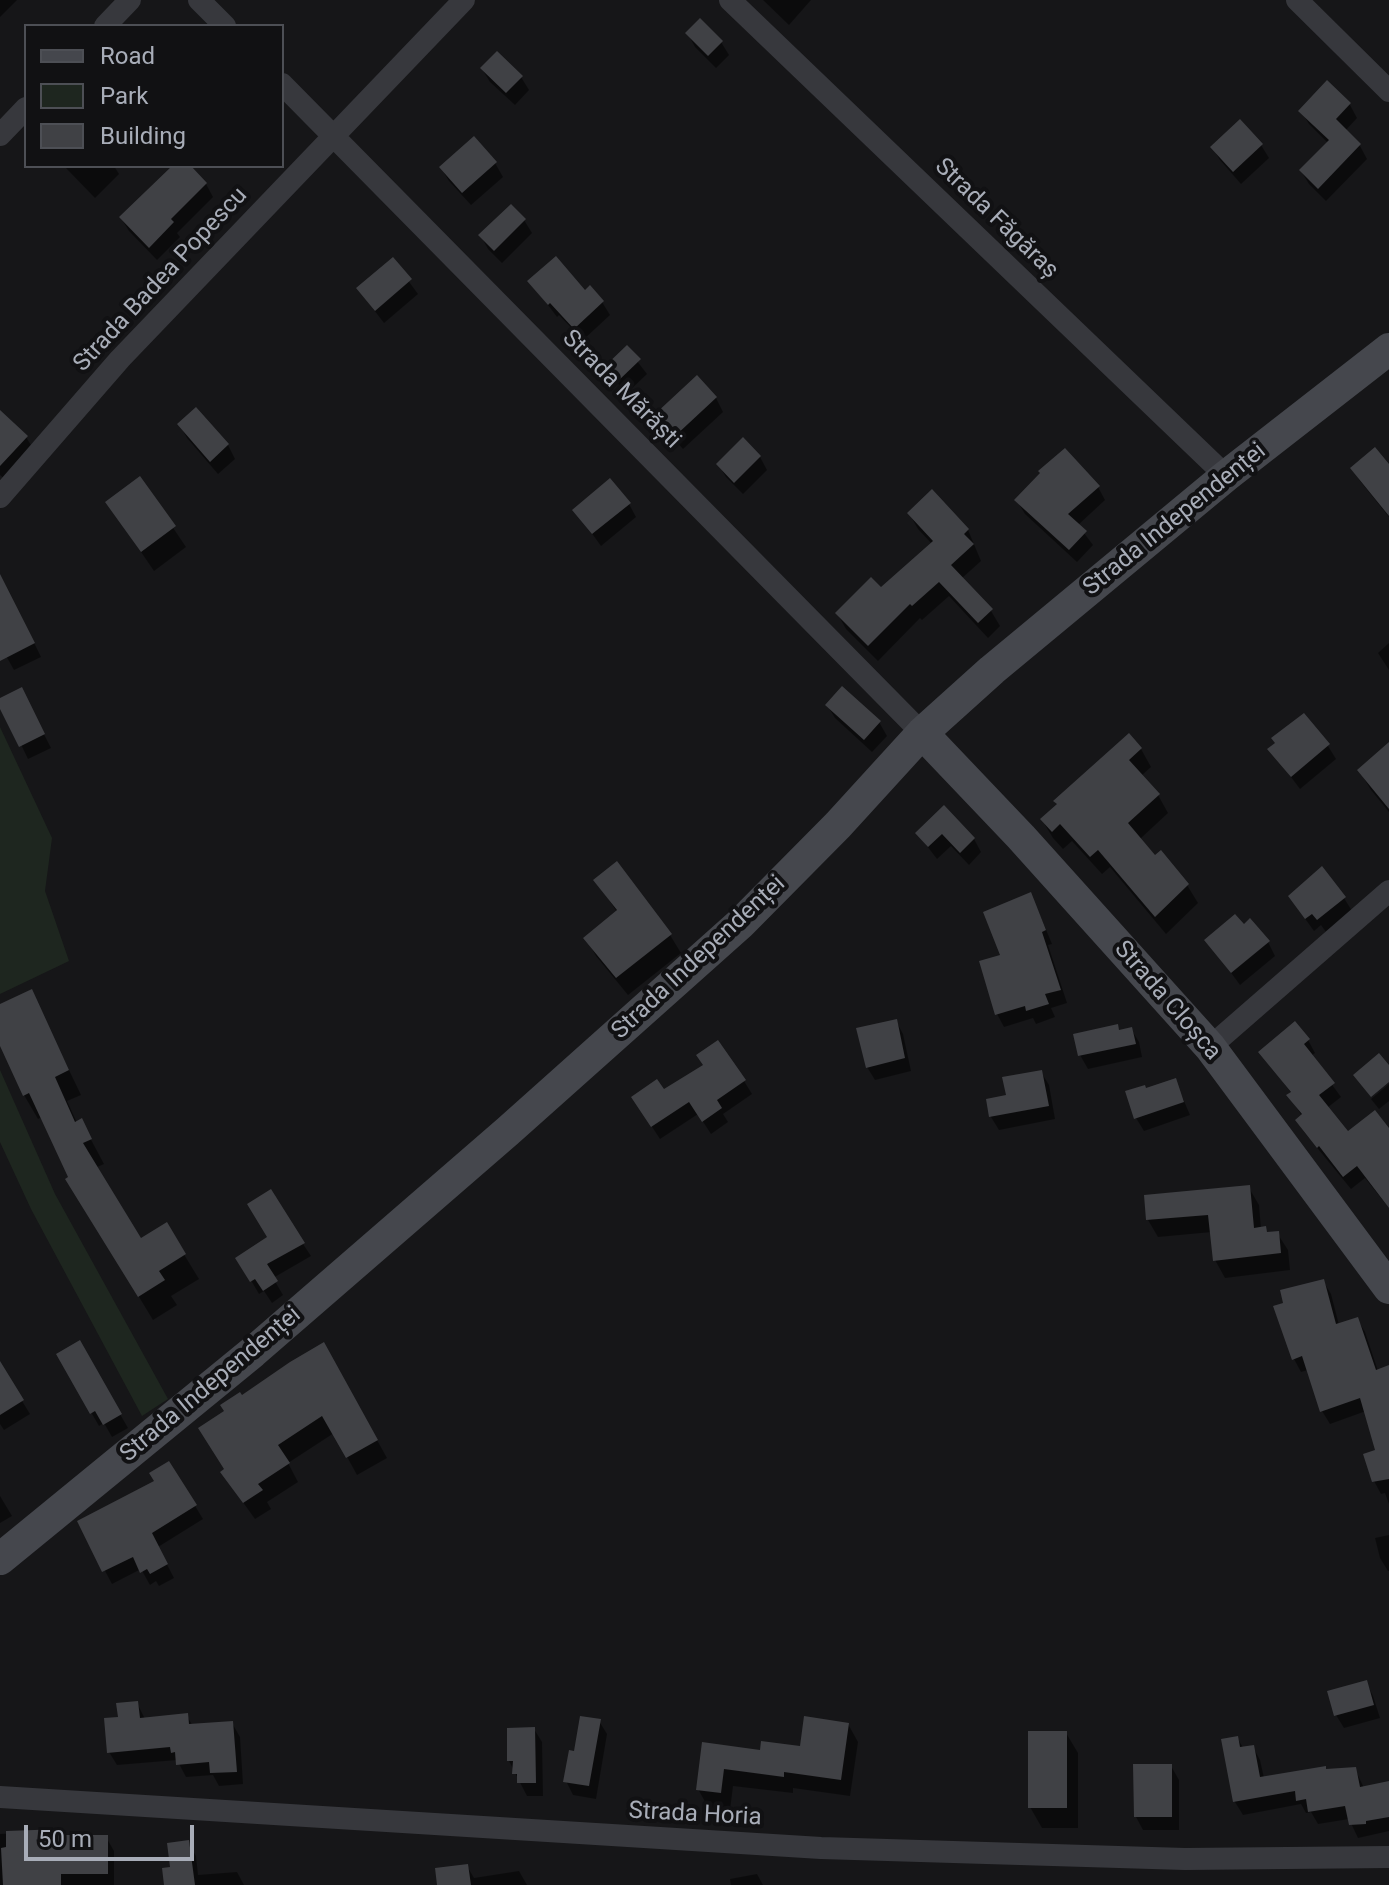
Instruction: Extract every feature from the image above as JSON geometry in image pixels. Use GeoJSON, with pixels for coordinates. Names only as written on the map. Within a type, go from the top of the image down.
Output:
{"type":"FeatureCollection","features":[{"type":"Feature","properties":{"kind":"street"},"geometry":{"type":"LineString","coordinates":[[107,24],[130,0]]}},
{"type":"Feature","properties":{"kind":"street"},"geometry":{"type":"LineString","coordinates":[[199,0],[223,24]]}},
{"type":"Feature","properties":{"kind":"street","name":"Strada Badea Popescu"},"geometry":{"type":"LineString","coordinates":[[0,497],[120,359],[464,0]]}},
{"type":"Feature","properties":{"kind":"street","name":"Strada Făgăraș"},"geometry":{"type":"LineString","coordinates":[[730,0],[1226,476]]}},
{"type":"Feature","properties":{"kind":"street"},"geometry":{"type":"LineString","coordinates":[[1297,0],[1389,91]]}},
{"type":"Feature","properties":{"kind":"street","name":"Strada Mărăști"},"geometry":{"type":"LineString","coordinates":[[284,86],[922,733]]}},
{"type":"Feature","properties":{"kind":"street"},"geometry":{"type":"LineString","coordinates":[[0,135],[24,110]]}},
{"type":"Feature","properties":{"kind":"street","name":"Strada Independenței"},"geometry":{"type":"LineString","coordinates":[[0,1559],[253,1352],[741,923],[838,825],[922,733],[992,670],[1226,476],[1389,349]]}},
{"type":"Feature","properties":{"kind":"street","name":"Strada Cloșca"},"geometry":{"type":"LineString","coordinates":[[922,733],[1021,837],[1210,1047],[1389,1288]]}},
{"type":"Feature","properties":{"kind":"street"},"geometry":{"type":"LineString","coordinates":[[1210,1047],[1389,891]]}},
{"type":"Feature","properties":{"kind":"street","name":"Strada Horia"},"geometry":{"type":"LineString","coordinates":[[0,1797],[821,1848],[1170,1858],[1389,1857]]}},
{"type":"Feature","properties":{"kind":"green space"},"geometry":{"type":"Polygon","coordinates":[[[0,727],[52,838],[45,891],[69,961],[0,994],[0,727]]]}},
{"type":"Feature","properties":{"kind":"green space"},"geometry":{"type":"Polygon","coordinates":[[[0,1070],[55,1194],[168,1399],[142,1416],[31,1209],[0,1142],[0,1070]]]}},
{"type":"Feature","properties":{"kind":"building"},"geometry":{"type":"Polygon","coordinates":[[[700,18],[723,41],[708,56],[685,33],[700,18]]]}},
{"type":"Feature","properties":{"kind":"building"},"geometry":{"type":"Polygon","coordinates":[[[497,51],[523,76],[506,93],[480,68],[497,51]]]}},
{"type":"Feature","properties":{"kind":"building"},"geometry":{"type":"Polygon","coordinates":[[[1327,80],[1351,103],[1336,119],[1361,144],[1318,189],[1299,170],[1329,140],[1298,111],[1327,80]]]}},
{"type":"Feature","properties":{"kind":"building"},"geometry":{"type":"Polygon","coordinates":[[[1240,119],[1263,144],[1233,172],[1210,147],[1240,119]]]}},
{"type":"Feature","properties":{"kind":"building"},"geometry":{"type":"Polygon","coordinates":[[[474,136],[497,162],[462,193],[439,167],[474,136]]]}},
{"type":"Feature","properties":{"kind":"building"},"geometry":{"type":"Polygon","coordinates":[[[170,168],[193,168],[207,183],[171,219],[174,222],[149,248],[119,217],[170,168]]]}},
{"type":"Feature","properties":{"kind":"building"},"geometry":{"type":"Polygon","coordinates":[[[511,204],[526,219],[494,251],[478,235],[511,204]]]}},
{"type":"Feature","properties":{"kind":"building"},"geometry":{"type":"Polygon","coordinates":[[[556,256],[585,290],[590,285],[604,301],[574,329],[527,281],[556,256]]]}},
{"type":"Feature","properties":{"kind":"building"},"geometry":{"type":"Polygon","coordinates":[[[393,257],[412,279],[375,311],[356,288],[393,257]]]}},
{"type":"Feature","properties":{"kind":"building"},"geometry":{"type":"Polygon","coordinates":[[[627,345],[641,359],[617,382],[603,368],[627,345]]]}},
{"type":"Feature","properties":{"kind":"building"},"geometry":{"type":"Polygon","coordinates":[[[697,375],[717,397],[674,437],[654,415],[697,375]]]}},
{"type":"Feature","properties":{"kind":"building"},"geometry":{"type":"Polygon","coordinates":[[[196,407],[229,444],[210,462],[177,424],[196,407]]]}},
{"type":"Feature","properties":{"kind":"building"},"geometry":{"type":"Polygon","coordinates":[[[0,410],[28,436],[0,466],[0,410]]]}},
{"type":"Feature","properties":{"kind":"building"},"geometry":{"type":"Polygon","coordinates":[[[743,437],[761,456],[734,483],[716,464],[743,437]]]}},
{"type":"Feature","properties":{"kind":"building"},"geometry":{"type":"Polygon","coordinates":[[[1375,447],[1389,464],[1389,516],[1350,468],[1375,447]]]}},
{"type":"Feature","properties":{"kind":"building"},"geometry":{"type":"Polygon","coordinates":[[[1065,448],[1100,486],[1068,514],[1087,531],[1069,550],[1014,500],[1040,473],[1038,471],[1065,448]]]}},
{"type":"Feature","properties":{"kind":"building"},"geometry":{"type":"Polygon","coordinates":[[[140,476],[176,526],[141,552],[105,502],[140,476]]]}},
{"type":"Feature","properties":{"kind":"building"},"geometry":{"type":"Polygon","coordinates":[[[610,478],[631,503],[592,534],[572,510],[610,478]]]}},
{"type":"Feature","properties":{"kind":"building"},"geometry":{"type":"Polygon","coordinates":[[[932,489],[969,529],[964,534],[974,544],[951,565],[993,609],[978,623],[939,582],[912,606],[910,604],[868,646],[835,613],[871,577],[881,587],[933,541],[907,513],[932,489]]]}},
{"type":"Feature","properties":{"kind":"building"},"geometry":{"type":"Polygon","coordinates":[[[0,574],[35,643],[0,661],[0,574]]]}},
{"type":"Feature","properties":{"kind":"building"},"geometry":{"type":"Polygon","coordinates":[[[842,686],[881,721],[864,740],[825,705],[842,686]]]}},
{"type":"Feature","properties":{"kind":"building"},"geometry":{"type":"Polygon","coordinates":[[[22,687],[45,734],[19,747],[0,709],[0,698],[22,687]]]}},
{"type":"Feature","properties":{"kind":"building"},"geometry":{"type":"Polygon","coordinates":[[[1304,713],[1330,744],[1291,777],[1267,749],[1275,743],[1271,738],[1304,713]]]}},
{"type":"Feature","properties":{"kind":"building"},"geometry":{"type":"Polygon","coordinates":[[[1129,733],[1142,748],[1129,760],[1160,794],[1128,823],[1155,855],[1161,850],[1189,884],[1155,917],[1098,850],[1090,857],[1060,824],[1052,832],[1040,819],[1057,804],[1053,801],[1129,733]]]}},
{"type":"Feature","properties":{"kind":"building"},"geometry":{"type":"Polygon","coordinates":[[[1389,742],[1389,809],[1357,770],[1389,742]]]}},
{"type":"Feature","properties":{"kind":"building"},"geometry":{"type":"Polygon","coordinates":[[[944,805],[975,838],[960,853],[942,834],[928,847],[915,833],[944,805]]]}},
{"type":"Feature","properties":{"kind":"building"},"geometry":{"type":"Polygon","coordinates":[[[617,861],[672,934],[616,978],[583,938],[617,910],[593,880],[617,861]]]}},
{"type":"Feature","properties":{"kind":"building"},"geometry":{"type":"Polygon","coordinates":[[[1322,866],[1346,897],[1317,920],[1312,914],[1305,919],[1288,896],[1322,866]]]}},
{"type":"Feature","properties":{"kind":"building"},"geometry":{"type":"Polygon","coordinates":[[[1031,892],[1046,930],[1042,932],[1061,990],[1045,994],[1049,1004],[1026,1011],[1025,1006],[995,1015],[979,961],[1000,955],[983,912],[1031,892]]]}},
{"type":"Feature","properties":{"kind":"building"},"geometry":{"type":"Polygon","coordinates":[[[1235,914],[1244,924],[1250,918],[1270,941],[1231,973],[1204,940],[1235,914]]]}},
{"type":"Feature","properties":{"kind":"building"},"geometry":{"type":"Polygon","coordinates":[[[32,989],[69,1070],[55,1077],[75,1122],[82,1118],[92,1139],[83,1143],[141,1238],[167,1222],[186,1254],[159,1271],[165,1280],[138,1297],[65,1179],[68,1177],[29,1093],[23,1096],[0,1046],[0,1004],[32,989]]]}},
{"type":"Feature","properties":{"kind":"building"},"geometry":{"type":"Polygon","coordinates":[[[897,1019],[905,1058],[866,1068],[856,1028],[897,1019]]]}},
{"type":"Feature","properties":{"kind":"building"},"geometry":{"type":"Polygon","coordinates":[[[1295,1021],[1310,1039],[1304,1044],[1335,1083],[1319,1095],[1348,1131],[1375,1110],[1389,1128],[1389,1208],[1357,1166],[1343,1177],[1319,1146],[1317,1148],[1295,1120],[1302,1114],[1286,1095],[1291,1092],[1258,1052],[1295,1021]]]}},
{"type":"Feature","properties":{"kind":"building"},"geometry":{"type":"Polygon","coordinates":[[[1118,1024],[1119,1030],[1132,1027],[1136,1044],[1078,1056],[1073,1034],[1118,1024]]]}},
{"type":"Feature","properties":{"kind":"building"},"geometry":{"type":"Polygon","coordinates":[[[718,1040],[746,1080],[717,1100],[722,1108],[702,1122],[689,1102],[651,1127],[631,1097],[657,1079],[664,1089],[703,1065],[696,1055],[718,1040]]]}},
{"type":"Feature","properties":{"kind":"building"},"geometry":{"type":"Polygon","coordinates":[[[1379,1053],[1389,1065],[1389,1082],[1371,1097],[1353,1075],[1379,1053]]]}},
{"type":"Feature","properties":{"kind":"building"},"geometry":{"type":"Polygon","coordinates":[[[1042,1070],[1049,1106],[989,1117],[986,1099],[1006,1095],[1002,1077],[1042,1070]]]}},
{"type":"Feature","properties":{"kind":"building"},"geometry":{"type":"Polygon","coordinates":[[[1176,1078],[1184,1102],[1134,1119],[1125,1091],[1176,1078]]]}},
{"type":"Feature","properties":{"kind":"building"},"geometry":{"type":"Polygon","coordinates":[[[1250,1185],[1254,1228],[1266,1226],[1267,1232],[1279,1231],[1281,1253],[1213,1261],[1208,1215],[1146,1220],[1144,1195],[1250,1185]]]}},
{"type":"Feature","properties":{"kind":"building"},"geometry":{"type":"Polygon","coordinates":[[[271,1189],[305,1243],[267,1264],[278,1281],[263,1291],[255,1279],[250,1282],[235,1258],[267,1237],[247,1204],[271,1189]]]}},
{"type":"Feature","properties":{"kind":"building"},"geometry":{"type":"Polygon","coordinates":[[[1324,1279],[1336,1324],[1358,1317],[1376,1370],[1389,1365],[1389,1479],[1372,1482],[1363,1454],[1375,1450],[1360,1398],[1320,1412],[1302,1356],[1292,1360],[1273,1306],[1283,1303],[1280,1290],[1324,1279]]]}},
{"type":"Feature","properties":{"kind":"building"},"geometry":{"type":"Polygon","coordinates":[[[80,1340],[122,1414],[103,1425],[95,1411],[90,1414],[56,1354],[80,1340]]]}},
{"type":"Feature","properties":{"kind":"building"},"geometry":{"type":"Polygon","coordinates":[[[324,1342],[378,1440],[346,1458],[322,1416],[278,1445],[290,1463],[258,1484],[263,1490],[243,1503],[220,1472],[224,1469],[198,1428],[224,1411],[220,1405],[240,1392],[242,1395],[324,1342]]]}},
{"type":"Feature","properties":{"kind":"building"},"geometry":{"type":"Polygon","coordinates":[[[0,1361],[24,1400],[0,1415],[0,1361]]]}},
{"type":"Feature","properties":{"kind":"building"},"geometry":{"type":"Polygon","coordinates":[[[169,1461],[197,1505],[152,1533],[168,1564],[150,1574],[147,1569],[140,1573],[133,1557],[102,1572],[77,1521],[154,1481],[149,1473],[169,1461]]]}},
{"type":"Feature","properties":{"kind":"building"},"geometry":{"type":"Polygon","coordinates":[[[1367,1680],[1374,1705],[1334,1716],[1327,1691],[1367,1680]]]}},
{"type":"Feature","properties":{"kind":"building"},"geometry":{"type":"Polygon","coordinates":[[[138,1701],[140,1718],[188,1713],[189,1724],[233,1721],[237,1772],[210,1773],[209,1762],[176,1765],[175,1752],[171,1753],[170,1747],[107,1753],[104,1718],[118,1717],[116,1703],[138,1701]]]}},
{"type":"Feature","properties":{"kind":"building"},"geometry":{"type":"Polygon","coordinates":[[[580,1716],[601,1719],[589,1786],[563,1782],[569,1750],[574,1751],[580,1716]]]}},
{"type":"Feature","properties":{"kind":"building"},"geometry":{"type":"Polygon","coordinates":[[[804,1716],[849,1723],[841,1780],[784,1772],[784,1777],[724,1769],[721,1793],[696,1790],[702,1742],[760,1750],[761,1741],[800,1746],[804,1716]]]}},
{"type":"Feature","properties":{"kind":"building"},"geometry":{"type":"Polygon","coordinates":[[[535,1727],[536,1783],[517,1783],[517,1774],[512,1774],[513,1761],[507,1761],[507,1728],[535,1727]]]}},
{"type":"Feature","properties":{"kind":"building"},"geometry":{"type":"Polygon","coordinates":[[[1028,1731],[1067,1731],[1067,1808],[1028,1808],[1028,1731]]]}},
{"type":"Feature","properties":{"kind":"building"},"geometry":{"type":"Polygon","coordinates":[[[1238,1736],[1240,1747],[1254,1745],[1260,1777],[1326,1766],[1326,1769],[1356,1767],[1360,1787],[1389,1781],[1389,1817],[1349,1825],[1345,1806],[1308,1812],[1306,1799],[1296,1801],[1295,1791],[1233,1802],[1221,1739],[1238,1736]]]}},
{"type":"Feature","properties":{"kind":"building"},"geometry":{"type":"Polygon","coordinates":[[[1133,1764],[1172,1764],[1172,1817],[1134,1817],[1133,1764]]]}},
{"type":"Feature","properties":{"kind":"building"},"geometry":{"type":"Polygon","coordinates":[[[62,1829],[62,1835],[108,1835],[108,1874],[61,1874],[61,1885],[3,1885],[1,1848],[6,1847],[6,1831],[62,1829]]]}},
{"type":"Feature","properties":{"kind":"building"},"geometry":{"type":"Polygon","coordinates":[[[189,1840],[195,1885],[164,1885],[162,1868],[170,1867],[167,1843],[189,1840]]]}},
{"type":"Feature","properties":{"kind":"building"},"geometry":{"type":"Polygon","coordinates":[[[468,1864],[471,1885],[437,1885],[435,1868],[468,1864]]]}}]}
